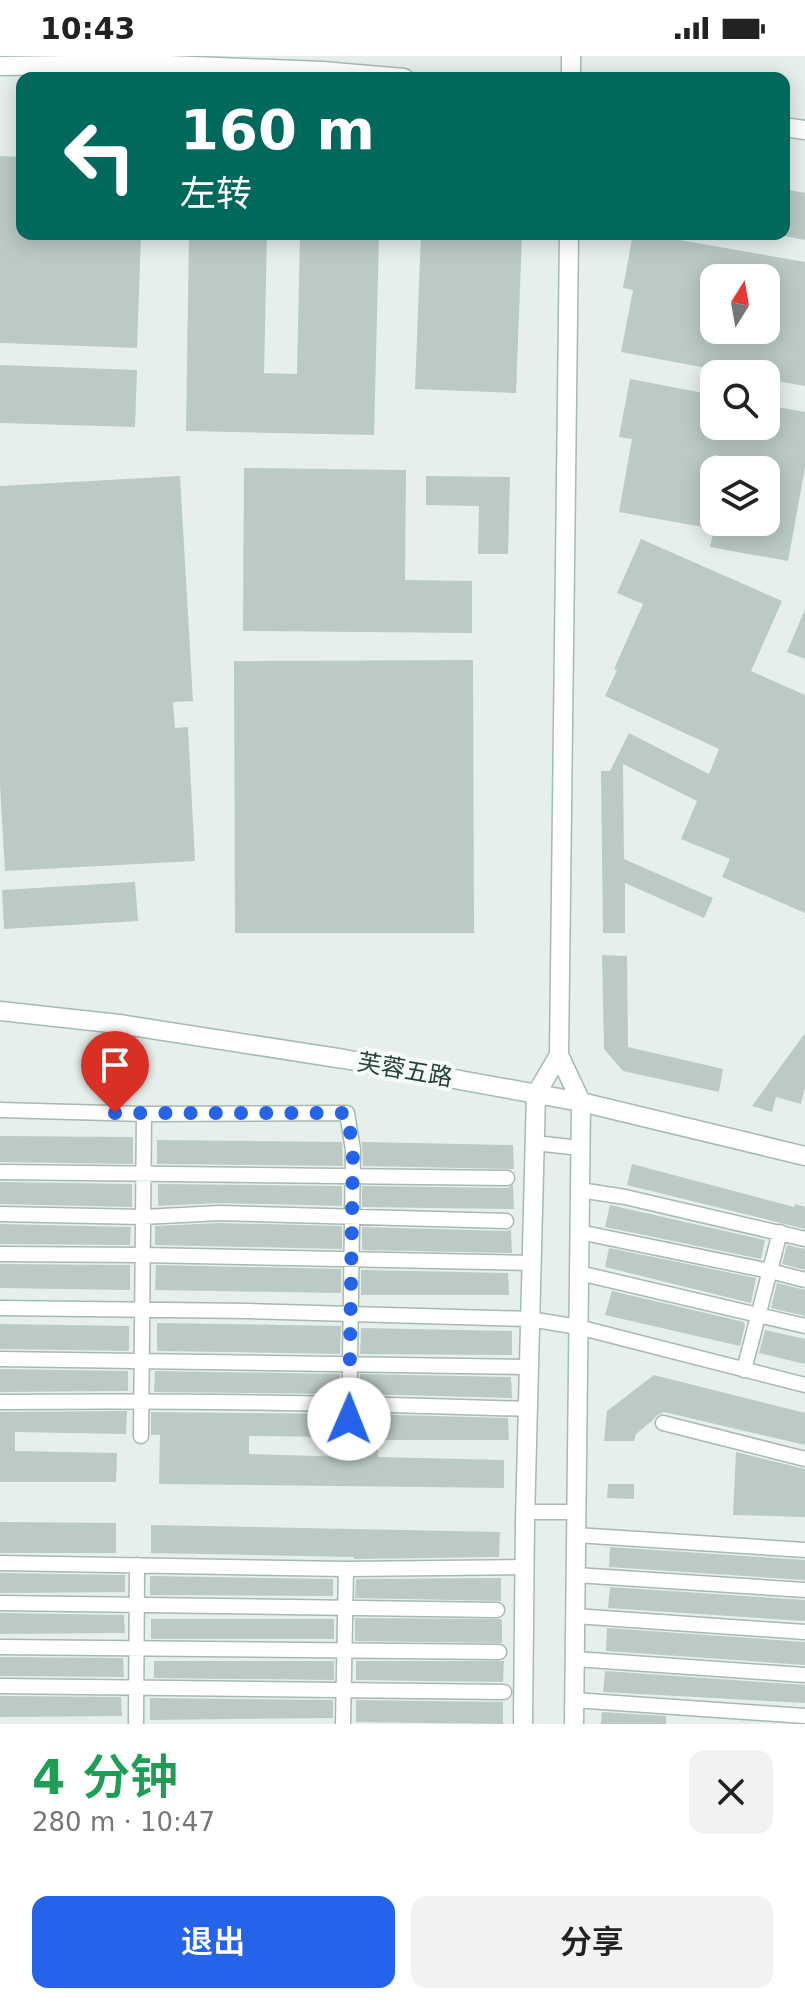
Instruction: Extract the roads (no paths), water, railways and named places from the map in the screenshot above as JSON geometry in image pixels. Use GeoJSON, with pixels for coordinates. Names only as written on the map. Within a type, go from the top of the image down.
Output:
{"type":"FeatureCollection","features":[{"type":"Feature","properties":{"kind":"street"},"geometry":{"type":"LineString","coordinates":[[0,66],[142,64],[334,72]]}},
{"type":"Feature","properties":{"kind":"street"},"geometry":{"type":"LineString","coordinates":[[569,240],[559,1055],[581,1102],[574,1724]]}},
{"type":"Feature","properties":{"kind":"street","name":"芙蓉五路"},"geometry":{"type":"LineString","coordinates":[[0,1011],[134,1026],[344,1059],[581,1102],[805,1156]]}},
{"type":"Feature","properties":{"kind":"street"},"geometry":{"type":"LineString","coordinates":[[523,1724],[536,1094],[559,1055]]}},
{"type":"Feature","properties":{"kind":"street"},"geometry":{"type":"LineString","coordinates":[[0,1110],[144,1114],[347,1113],[353,1150],[349,1436]]}},
{"type":"Feature","properties":{"kind":"street"},"geometry":{"type":"LineString","coordinates":[[141,1436],[144,1114]]}},
{"type":"Feature","properties":{"kind":"street"},"geometry":{"type":"LineString","coordinates":[[535,1143],[580,1148]]}},
{"type":"Feature","properties":{"kind":"street"},"geometry":{"type":"LineString","coordinates":[[0,1172],[507,1178]]}},
{"type":"Feature","properties":{"kind":"street"},"geometry":{"type":"LineString","coordinates":[[580,1190],[625,1197],[805,1239]]}},
{"type":"Feature","properties":{"kind":"street"},"geometry":{"type":"LineString","coordinates":[[0,1214],[143,1217],[220,1213],[506,1221]]}},
{"type":"Feature","properties":{"kind":"street"},"geometry":{"type":"LineString","coordinates":[[579,1232],[805,1280]]}},
{"type":"Feature","properties":{"kind":"street"},"geometry":{"type":"LineString","coordinates":[[744,1370],[780,1232]]}},
{"type":"Feature","properties":{"kind":"street"},"geometry":{"type":"LineString","coordinates":[[0,1254],[531,1263]]}},
{"type":"Feature","properties":{"kind":"street"},"geometry":{"type":"LineString","coordinates":[[579,1273],[805,1326]]}},
{"type":"Feature","properties":{"kind":"street"},"geometry":{"type":"LineString","coordinates":[[0,1308],[530,1319],[578,1327],[805,1385]]}},
{"type":"Feature","properties":{"kind":"street"},"geometry":{"type":"LineString","coordinates":[[0,1359],[529,1367]]}},
{"type":"Feature","properties":{"kind":"street"},"geometry":{"type":"LineString","coordinates":[[0,1402],[141,1400],[528,1409]]}},
{"type":"Feature","properties":{"kind":"street"},"geometry":{"type":"LineString","coordinates":[[663,1423],[805,1459]]}},
{"type":"Feature","properties":{"kind":"street"},"geometry":{"type":"LineString","coordinates":[[525,1512],[576,1512]]}},
{"type":"Feature","properties":{"kind":"street"},"geometry":{"type":"LineString","coordinates":[[576,1535],[805,1550]]}},
{"type":"Feature","properties":{"kind":"street"},"geometry":{"type":"LineString","coordinates":[[0,1563],[346,1569],[524,1567]]}},
{"type":"Feature","properties":{"kind":"street"},"geometry":{"type":"LineString","coordinates":[[136,1724],[137,1565]]}},
{"type":"Feature","properties":{"kind":"street"},"geometry":{"type":"LineString","coordinates":[[343,1724],[346,1569]]}},
{"type":"Feature","properties":{"kind":"street"},"geometry":{"type":"LineString","coordinates":[[576,1575],[805,1590]]}},
{"type":"Feature","properties":{"kind":"street"},"geometry":{"type":"LineString","coordinates":[[0,1603],[497,1610]]}},
{"type":"Feature","properties":{"kind":"street"},"geometry":{"type":"LineString","coordinates":[[575,1616],[805,1632]]}},
{"type":"Feature","properties":{"kind":"street"},"geometry":{"type":"LineString","coordinates":[[0,1647],[499,1652]]}},
{"type":"Feature","properties":{"kind":"street"},"geometry":{"type":"LineString","coordinates":[[575,1659],[805,1675]]}},
{"type":"Feature","properties":{"kind":"street"},"geometry":{"type":"LineString","coordinates":[[0,1686],[504,1692]]}},
{"type":"Feature","properties":{"kind":"street"},"geometry":{"type":"LineString","coordinates":[[574,1700],[805,1716]]}}]}
